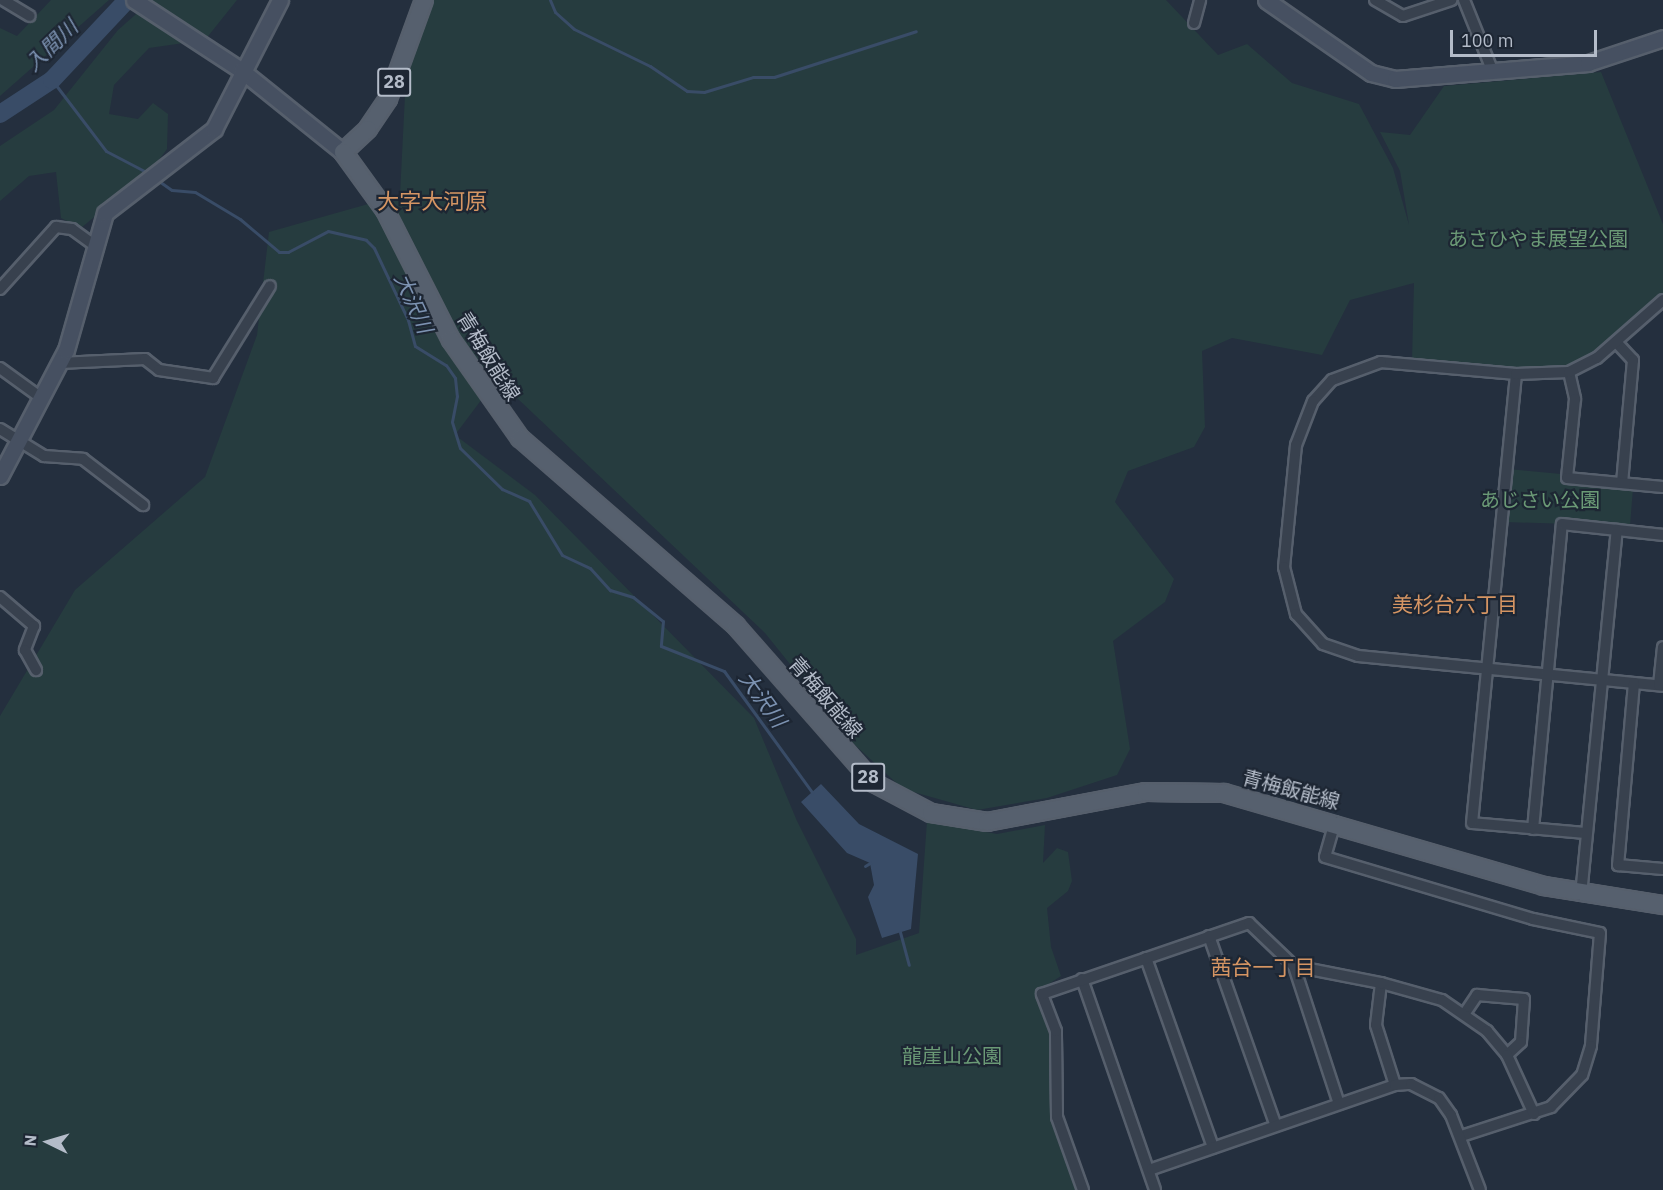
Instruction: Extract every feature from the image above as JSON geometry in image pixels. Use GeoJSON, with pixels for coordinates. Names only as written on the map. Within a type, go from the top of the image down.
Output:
{"type":"FeatureCollection","features":[{"type":"Feature","properties":{"kind":"main road","name":"28"},"geometry":{"type":"LineString","coordinates":[[343,152],[368,129],[388,99],[424,0]]}},
{"type":"Feature","properties":{"kind":"main road","name":"青梅飯能線"},"geometry":{"type":"LineString","coordinates":[[343,152],[385,210],[469,369],[514,431],[736,626],[874,783],[931,813],[965,821],[1008,820],[1175,789],[1258,799],[1581,895],[1663,905]]}},
{"type":"Feature","properties":{"kind":"street"},"geometry":{"type":"LineString","coordinates":[[3,0],[30,16]]}},
{"type":"Feature","properties":{"kind":"street"},"geometry":{"type":"LineString","coordinates":[[134,0],[241,70],[343,152]]}},
{"type":"Feature","properties":{"kind":"street"},"geometry":{"type":"LineString","coordinates":[[0,476],[16,441],[59,363],[78,317],[95,246],[109,206],[174,163],[213,129],[241,70],[280,0]]}},
{"type":"Feature","properties":{"kind":"street"},"geometry":{"type":"LineString","coordinates":[[1194,23],[1200,0]]}},
{"type":"Feature","properties":{"kind":"street"},"geometry":{"type":"LineString","coordinates":[[1266,0],[1371,73],[1416,80],[1588,63],[1663,38]]}},
{"type":"Feature","properties":{"kind":"street"},"geometry":{"type":"LineString","coordinates":[[1376,0],[1403,16],[1451,0]]}},
{"type":"Feature","properties":{"kind":"street"},"geometry":{"type":"LineString","coordinates":[[1464,0],[1493,72]]}},
{"type":"Feature","properties":{"kind":"street"},"geometry":{"type":"LineString","coordinates":[[0,289],[56,227],[72,229],[95,246]]}},
{"type":"Feature","properties":{"kind":"street"},"geometry":{"type":"LineString","coordinates":[[59,363],[145,359],[159,370],[213,378],[270,286]]}},
{"type":"Feature","properties":{"kind":"street"},"geometry":{"type":"LineString","coordinates":[[1663,300],[1598,358],[1569,372],[1516,374],[1405,362],[1356,368],[1332,380],[1313,401],[1296,445],[1284,567],[1286,590],[1310,630],[1323,644],[1358,656],[1661,685],[1663,647]]}},
{"type":"Feature","properties":{"kind":"street"},"geometry":{"type":"LineString","coordinates":[[1616,342],[1633,360],[1622,483]]}},
{"type":"Feature","properties":{"kind":"street"},"geometry":{"type":"LineString","coordinates":[[0,368],[40,397]]}},
{"type":"Feature","properties":{"kind":"street"},"geometry":{"type":"LineString","coordinates":[[1569,372],[1575,399],[1567,478],[1663,487]]}},
{"type":"Feature","properties":{"kind":"street"},"geometry":{"type":"LineString","coordinates":[[1516,374],[1472,823],[1586,833]]}},
{"type":"Feature","properties":{"kind":"street"},"geometry":{"type":"LineString","coordinates":[[0,429],[16,441],[44,456],[83,459],[143,505]]}},
{"type":"Feature","properties":{"kind":"street"},"geometry":{"type":"LineString","coordinates":[[1533,829],[1562,524],[1663,535]]}},
{"type":"Feature","properties":{"kind":"street"},"geometry":{"type":"LineString","coordinates":[[1581,895],[1617,530]]}},
{"type":"Feature","properties":{"kind":"street"},"geometry":{"type":"LineString","coordinates":[[0,597],[34,626],[25,650],[36,670]]}},
{"type":"Feature","properties":{"kind":"street"},"geometry":{"type":"LineString","coordinates":[[1634,683],[1618,865],[1663,869]]}},
{"type":"Feature","properties":{"kind":"street"},"geometry":{"type":"LineString","coordinates":[[1335,822],[1325,857],[1533,920],[1600,933],[1587,1062],[1563,1099],[1534,1114],[1462,1136]]}},
{"type":"Feature","properties":{"kind":"street"},"geometry":{"type":"LineString","coordinates":[[1083,1190],[1057,1117],[1056,1031],[1042,994],[1209,936],[1249,923],[1294,966],[1340,1104]]}},
{"type":"Feature","properties":{"kind":"street"},"geometry":{"type":"LineString","coordinates":[[1209,936],[1276,1126]]}},
{"type":"Feature","properties":{"kind":"street"},"geometry":{"type":"LineString","coordinates":[[1146,958],[1213,1147]]}},
{"type":"Feature","properties":{"kind":"street"},"geometry":{"type":"LineString","coordinates":[[1294,966],[1416,990],[1465,1013],[1508,1055],[1534,1114]]}},
{"type":"Feature","properties":{"kind":"street"},"geometry":{"type":"LineString","coordinates":[[1082,979],[1145,1165],[1152,1169],[1395,1085],[1426,1088],[1439,1098],[1462,1136],[1480,1190]]}},
{"type":"Feature","properties":{"kind":"street"},"geometry":{"type":"LineString","coordinates":[[1381,983],[1376,1025],[1395,1085]]}},
{"type":"Feature","properties":{"kind":"street"},"geometry":{"type":"LineString","coordinates":[[1465,1013],[1477,995],[1524,999],[1521,1042],[1508,1055]]}},
{"type":"Feature","properties":{"kind":"street"},"geometry":{"type":"LineString","coordinates":[[1152,1169],[1155,1190]]}},
{"type":"Feature","properties":{"kind":"green space"},"geometry":{"type":"Polygon","coordinates":[[[51,0],[109,0],[0,96],[0,28],[17,36],[51,0]]]}},
{"type":"Feature","properties":{"kind":"green space"},"geometry":{"type":"Polygon","coordinates":[[[152,0],[237,0],[205,40],[149,48],[114,85],[109,114],[138,119],[153,103],[168,114],[167,149],[153,168],[81,228],[61,218],[56,172],[29,176],[0,201],[0,146],[54,110],[118,30],[152,0]]]}},
{"type":"Feature","properties":{"kind":"green space"},"geometry":{"type":"Polygon","coordinates":[[[430,0],[1166,0],[1218,55],[1247,44],[1292,83],[1359,104],[1393,168],[1409,225],[1400,171],[1380,132],[1410,135],[1444,86],[1601,72],[1663,224],[1663,295],[1598,352],[1571,366],[1545,371],[1412,360],[1414,283],[1350,300],[1322,355],[1232,338],[1202,351],[1205,427],[1194,447],[1128,471],[1115,502],[1174,579],[1165,602],[1113,641],[1130,749],[1117,775],[1047,798],[977,810],[903,789],[855,745],[765,633],[497,379],[455,435],[535,495],[754,718],[797,821],[856,939],[856,955],[919,933],[927,821],[997,834],[1045,825],[1043,863],[1057,848],[1068,852],[1072,881],[1068,891],[1047,908],[1051,947],[1061,976],[1038,991],[1052,1035],[1060,1136],[1077,1190],[0,1190],[0,716],[75,590],[205,477],[257,335],[269,232],[400,195],[407,55],[430,0]]]}},
{"type":"Feature","properties":{"kind":"green space","name":"あじさい公園"},"geometry":{"type":"Polygon","coordinates":[[[1509,469],[1561,474],[1561,483],[1633,488],[1630,526],[1505,522],[1509,469]]]}},
{"type":"Feature","properties":{"kind":"water"},"geometry":{"type":"Polygon","coordinates":[[[821,784],[859,824],[918,854],[911,929],[882,938],[868,897],[874,885],[870,863],[847,853],[801,802],[821,784]]]}},
{"type":"Feature","properties":{"kind":"waterway","name":"入間川"},"geometry":{"type":"LineString","coordinates":[[0,114],[52,80],[127,0]]}},
{"type":"Feature","properties":{"kind":"waterway"},"geometry":{"type":"LineString","coordinates":[[550,0],[555,12],[574,29],[650,66],[687,91],[704,92],[753,77],[774,77],[916,31]]}},
{"type":"Feature","properties":{"kind":"waterway","name":"大沢川"},"geometry":{"type":"LineString","coordinates":[[52,80],[106,151],[148,173]]}},
{"type":"Feature","properties":{"kind":"waterway","name":"大沢川"},"geometry":{"type":"LineString","coordinates":[[156,179],[172,190],[195,192],[240,219],[279,252],[288,252],[328,231],[366,240],[374,248],[408,320],[415,346],[446,365],[455,378],[457,396],[452,422],[460,448],[502,489],[529,501],[562,555],[590,568],[610,590],[633,597],[663,621],[661,646],[724,671],[812,792]]}},
{"type":"Feature","properties":{"kind":"waterway"},"geometry":{"type":"LineString","coordinates":[[865,866],[870,863]]}},
{"type":"Feature","properties":{"kind":"waterway"},"geometry":{"type":"LineString","coordinates":[[900,932],[909,965]]}},
{"type":"Feature","properties":{"kind":"district","name":"大字大河原"},"geometry":{"type":"Point","coordinates":[432,201]}},
{"type":"Feature","properties":{"kind":"district","name":"美杉台六丁目"},"geometry":{"type":"Point","coordinates":[1455,604]}},
{"type":"Feature","properties":{"kind":"district","name":"茜台一丁目"},"geometry":{"type":"Point","coordinates":[1263,967]}},
{"type":"Feature","properties":{"kind":"park label","name":"あさひやま展望公園"},"geometry":{"type":"Point","coordinates":[1538,238]}},
{"type":"Feature","properties":{"kind":"park label","name":"龍崖山公園"},"geometry":{"type":"Point","coordinates":[952,1055]}}]}
